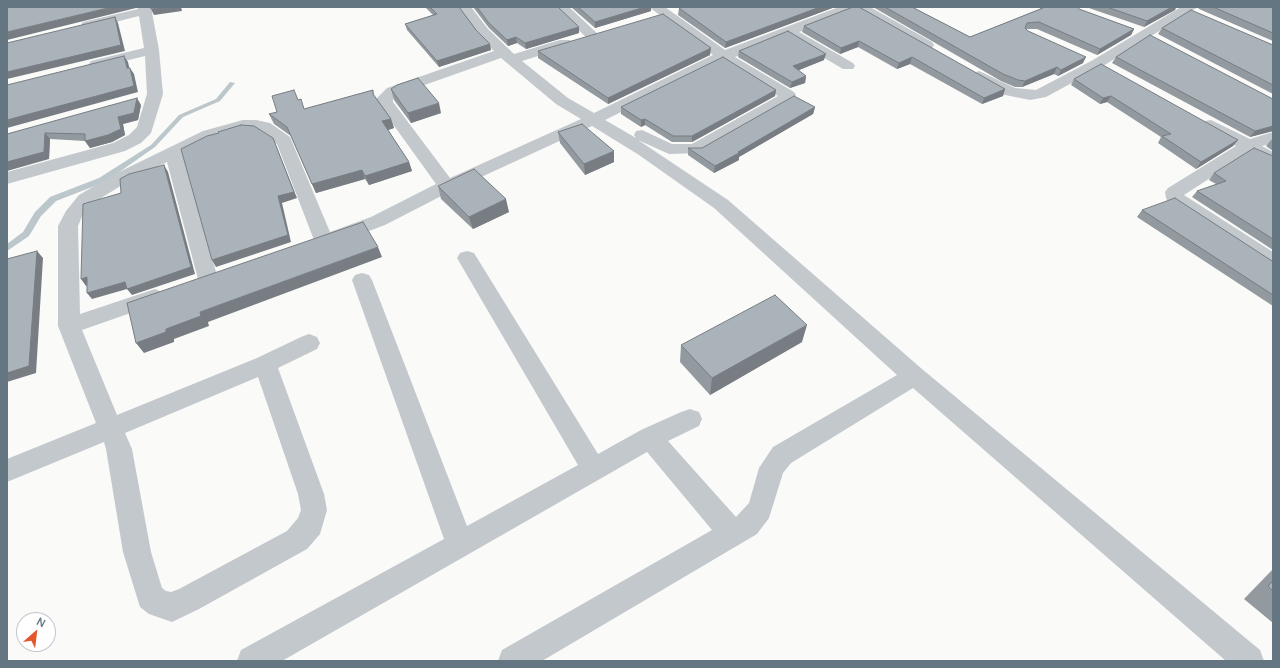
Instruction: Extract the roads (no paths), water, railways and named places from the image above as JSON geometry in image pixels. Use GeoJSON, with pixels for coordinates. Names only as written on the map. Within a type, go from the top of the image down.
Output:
{"type":"FeatureCollection","features":[{"type":"Feature","properties":{"kind":"street"},"geometry":{"type":"LineString","coordinates":[[464,7],[483,32],[508,56],[562,101],[669,149],[696,149],[786,98],[788,93],[722,56],[662,12]]}},
{"type":"Feature","properties":{"kind":"street"},"geometry":{"type":"LineString","coordinates":[[561,7],[592,35]]}},
{"type":"Feature","properties":{"kind":"street"},"geometry":{"type":"LineString","coordinates":[[265,364],[311,494],[314,510],[310,525],[297,540],[172,607],[159,604],[150,597],[137,552],[119,449],[69,326],[68,226],[75,211],[86,199],[121,178],[209,134],[243,125],[256,125],[264,127],[284,141],[316,243],[378,221],[447,186],[599,117],[722,56],[851,7]]}},
{"type":"Feature","properties":{"kind":"street"},"geometry":{"type":"LineString","coordinates":[[860,7],[941,54]]}},
{"type":"Feature","properties":{"kind":"street"},"geometry":{"type":"LineString","coordinates":[[7,178],[119,147],[129,142],[145,129],[152,50],[144,9],[76,28]]}},
{"type":"Feature","properties":{"kind":"street"},"geometry":{"type":"LineString","coordinates":[[968,69],[1011,92],[1030,95],[1040,94],[1098,64],[1190,10]]}},
{"type":"Feature","properties":{"kind":"street"},"geometry":{"type":"LineString","coordinates":[[1132,30],[1146,35],[1160,43]]}},
{"type":"Feature","properties":{"kind":"street"},"geometry":{"type":"LineString","coordinates":[[447,186],[385,102],[385,98],[393,91],[508,56],[607,31]]}},
{"type":"Feature","properties":{"kind":"street"},"geometry":{"type":"LineString","coordinates":[[788,31],[848,66]]}},
{"type":"Feature","properties":{"kind":"street"},"geometry":{"type":"LineString","coordinates":[[84,67],[152,50]]}},
{"type":"Feature","properties":{"kind":"street"},"geometry":{"type":"LineString","coordinates":[[599,117],[721,204],[914,376],[1249,661]]}},
{"type":"Feature","properties":{"kind":"street"},"geometry":{"type":"LineString","coordinates":[[1201,119],[1273,159]]}},
{"type":"Feature","properties":{"kind":"street"},"geometry":{"type":"LineString","coordinates":[[1270,255],[1175,198],[1174,192],[1249,146],[1273,137]]}},
{"type":"Feature","properties":{"kind":"street"},"geometry":{"type":"LineString","coordinates":[[173,152],[208,279]]}},
{"type":"Feature","properties":{"kind":"street"},"geometry":{"type":"LineString","coordinates":[[467,258],[594,470]]}},
{"type":"Feature","properties":{"kind":"street"},"geometry":{"type":"LineString","coordinates":[[362,280],[460,544]]}},
{"type":"Feature","properties":{"kind":"street"},"geometry":{"type":"LineString","coordinates":[[69,326],[171,291]]}},
{"type":"Feature","properties":{"kind":"street"},"geometry":{"type":"LineString","coordinates":[[7,471],[265,364],[309,343]]}},
{"type":"Feature","properties":{"kind":"street"},"geometry":{"type":"LineString","coordinates":[[513,661],[746,526],[760,509],[772,468],[782,455],[914,376]]}},
{"type":"Feature","properties":{"kind":"street"},"geometry":{"type":"LineString","coordinates":[[252,661],[650,438],[690,419]]}},
{"type":"Feature","properties":{"kind":"street"},"geometry":{"type":"LineString","coordinates":[[650,438],[732,533]]}},
{"type":"Feature","properties":{"kind":"waterway"},"geometry":{"type":"LineString","coordinates":[[7,248],[26,234],[38,214],[53,199],[102,180],[153,146],[181,116],[218,100],[232,83]]}}]}
